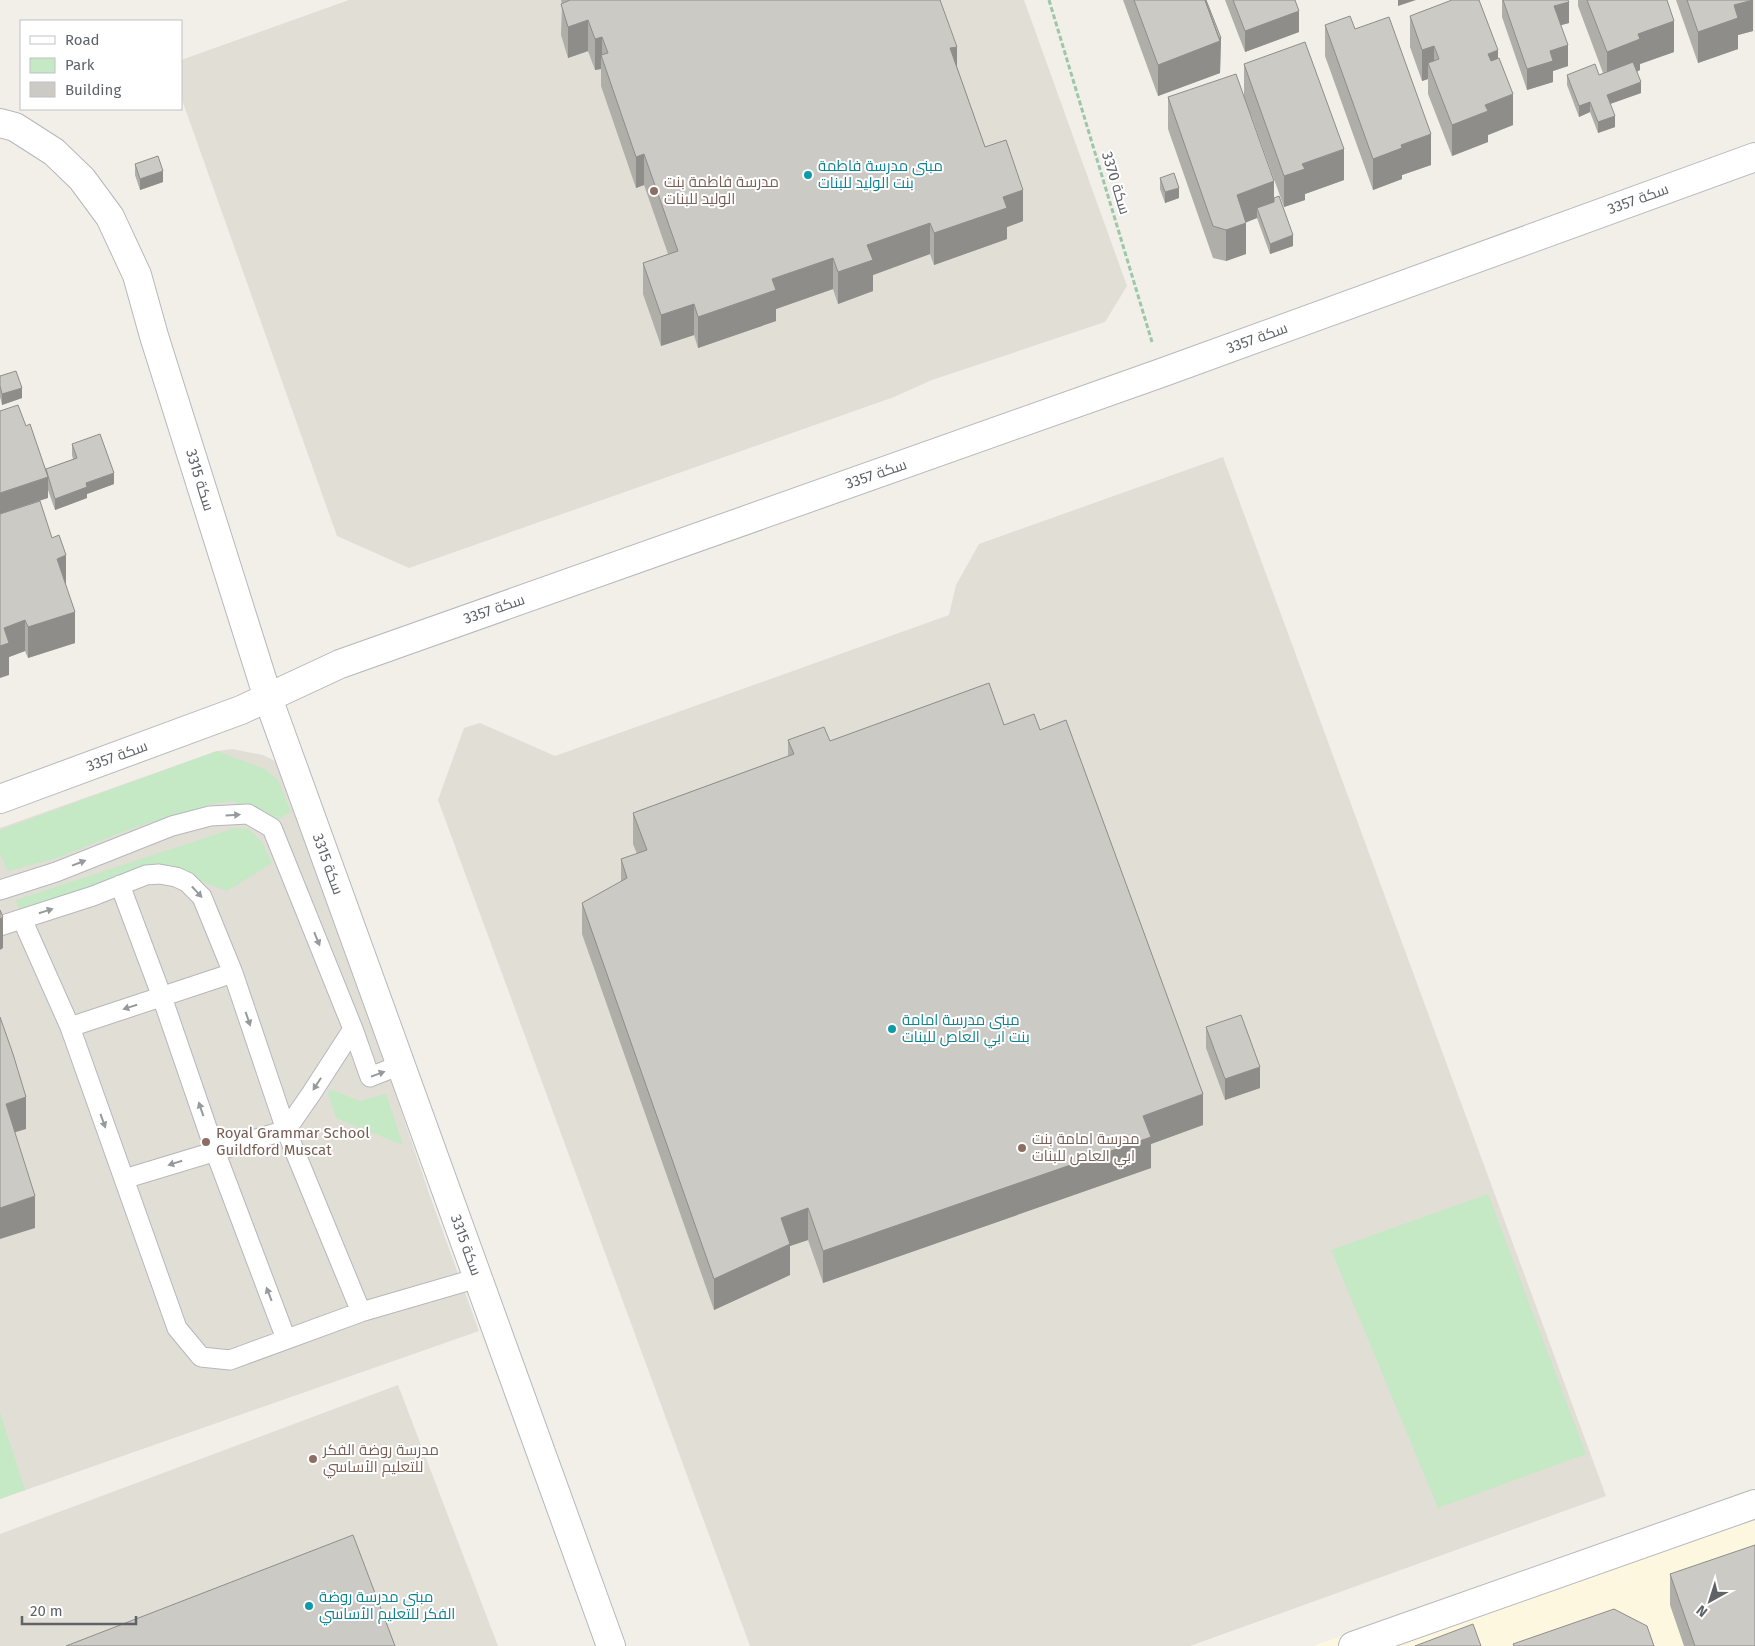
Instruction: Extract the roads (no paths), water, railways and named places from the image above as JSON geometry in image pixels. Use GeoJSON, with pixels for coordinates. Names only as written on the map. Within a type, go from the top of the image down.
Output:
{"type":"FeatureCollection","features":[{"type":"Feature","properties":{"kind":"street","name":"سكة 3315"},"geometry":{"type":"LineString","coordinates":[[0,123],[15,128],[54,152],[82,179],[110,216],[137,275],[154,336],[268,698],[611,1646]]}},
{"type":"Feature","properties":{"kind":"street","name":"سكة 3357"},"geometry":{"type":"LineString","coordinates":[[0,799],[241,710],[340,664],[1161,373],[1755,157]]}},
{"type":"Feature","properties":{"kind":"street"},"geometry":{"type":"LineString","coordinates":[[1353,1646],[1755,1504]]}},
{"type":"Feature","properties":{"kind":"lane"},"geometry":{"type":"LineString","coordinates":[[0,890],[56,872],[172,826],[210,816],[248,814],[272,828],[353,1029],[370,1077],[400,1065]]}},
{"type":"Feature","properties":{"kind":"lane"},"geometry":{"type":"LineString","coordinates":[[0,926],[93,896],[146,875],[176,876],[188,882],[202,897],[233,973],[286,1130],[361,1312]]}},
{"type":"Feature","properties":{"kind":"lane"},"geometry":{"type":"LineString","coordinates":[[120,885],[162,997],[215,1151],[286,1339]]}},
{"type":"Feature","properties":{"kind":"lane"},"geometry":{"type":"LineString","coordinates":[[22,919],[70,1027],[177,1328],[201,1357],[230,1360],[361,1312],[478,1278]]}},
{"type":"Feature","properties":{"kind":"lane"},"geometry":{"type":"LineString","coordinates":[[70,1027],[233,973]]}},
{"type":"Feature","properties":{"kind":"lane"},"geometry":{"type":"LineString","coordinates":[[124,1179],[286,1130],[353,1029]]}},
{"type":"Feature","properties":{"kind":"place","name":"مبنى مدرسة فاطمة بنت الوليد للبنات"},"geometry":{"type":"Point","coordinates":[808,175]}},
{"type":"Feature","properties":{"kind":"place","name":"مدرسة فاطمة بنت الوليد للبنات"},"geometry":{"type":"Point","coordinates":[654,191]}},
{"type":"Feature","properties":{"kind":"place","name":"مبنى مدرسة امامة بنت ابي العاص للبنات"},"geometry":{"type":"Point","coordinates":[892,1029]}},
{"type":"Feature","properties":{"kind":"place","name":"Royal Grammar School Guildford Muscat"},"geometry":{"type":"Point","coordinates":[206,1142]}},
{"type":"Feature","properties":{"kind":"place","name":"مدرسة امامة بنت ابي العاص للبنات"},"geometry":{"type":"Point","coordinates":[1022,1148]}},
{"type":"Feature","properties":{"kind":"place","name":"مدرسة روضة الفكر للتعليم الأساسي"},"geometry":{"type":"Point","coordinates":[313,1459]}},
{"type":"Feature","properties":{"kind":"place","name":"مبنى مدرسة روضة الفكر للتعليم الأساسي"},"geometry":{"type":"Point","coordinates":[309,1606]}}]}
